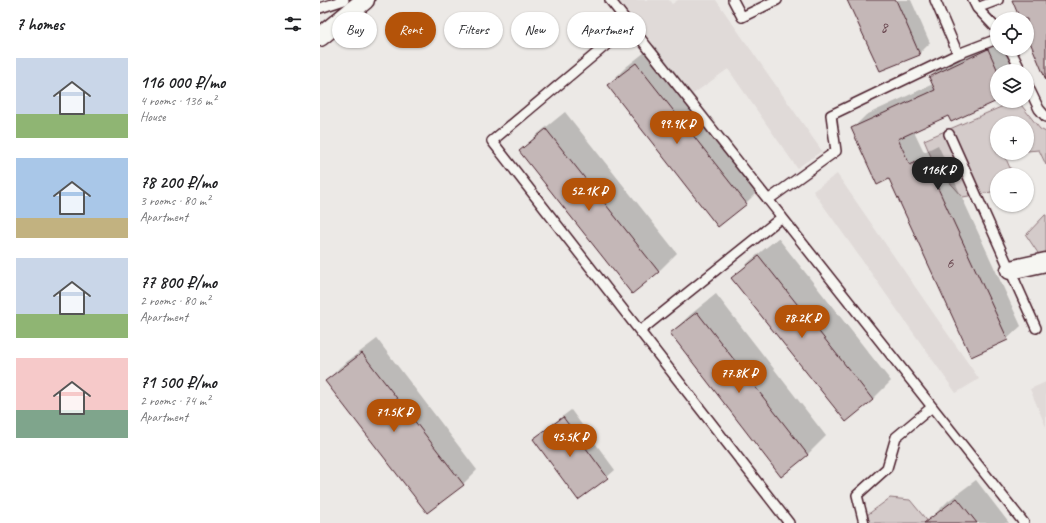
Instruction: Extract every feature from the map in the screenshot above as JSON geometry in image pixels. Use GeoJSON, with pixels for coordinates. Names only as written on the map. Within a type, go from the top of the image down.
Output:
{"type":"FeatureCollection","features":[{"type":"Feature","properties":{"kind":"street"},"geometry":{"type":"LineString","coordinates":[[320,37],[365,0]]}},
{"type":"Feature","properties":{"kind":"street"},"geometry":{"type":"LineString","coordinates":[[1010,270],[1046,262]]}},
{"type":"Feature","properties":{"kind":"lane"},"geometry":{"type":"LineString","coordinates":[[320,8],[344,0]]}},
{"type":"Feature","properties":{"kind":"lane"},"geometry":{"type":"LineString","coordinates":[[610,0],[620,12]]}},
{"type":"Feature","properties":{"kind":"lane"},"geometry":{"type":"LineString","coordinates":[[732,0],[742,17],[777,0]]}},
{"type":"Feature","properties":{"kind":"lane"},"geometry":{"type":"LineString","coordinates":[[935,0],[958,54]]}},
{"type":"Feature","properties":{"kind":"lane"},"geometry":{"type":"LineString","coordinates":[[975,4],[998,0]]}},
{"type":"Feature","properties":{"kind":"lane"},"geometry":{"type":"LineString","coordinates":[[975,4],[990,21]]}},
{"type":"Feature","properties":{"kind":"lane"},"geometry":{"type":"LineString","coordinates":[[768,200],[836,151],[831,115],[958,54],[990,42]]}},
{"type":"Feature","properties":{"kind":"lane"},"geometry":{"type":"LineString","coordinates":[[646,45],[1024,523]]}},
{"type":"Feature","properties":{"kind":"lane"},"geometry":{"type":"LineString","coordinates":[[603,48],[492,141],[789,523]]}},
{"type":"Feature","properties":{"kind":"lane"},"geometry":{"type":"LineString","coordinates":[[1034,99],[1039,109],[1046,117]]}},
{"type":"Feature","properties":{"kind":"lane"},"geometry":{"type":"LineString","coordinates":[[950,134],[1036,328]]}},
{"type":"Feature","properties":{"kind":"lane"},"geometry":{"type":"LineString","coordinates":[[640,331],[782,217]]}},
{"type":"Feature","properties":{"kind":"lane"},"geometry":{"type":"LineString","coordinates":[[864,523],[857,495],[887,468],[896,437],[932,407]]}},
{"type":"Feature","properties":{"kind":"shaded area"},"geometry":{"type":"Polygon","coordinates":[[[618,0],[669,0],[672,4],[678,0],[716,0],[822,151],[797,168],[728,69],[693,94],[646,35],[646,12],[628,12],[618,0]]]}},
{"type":"Feature","properties":{"kind":"shaded area"},"geometry":{"type":"Polygon","coordinates":[[[999,108],[1024,108],[1030,116],[990,116],[990,160],[1007,160],[1010,168],[990,168],[990,192],[963,197],[935,166],[924,140],[999,108]]]}},
{"type":"Feature","properties":{"kind":"shaded area"},"geometry":{"type":"Polygon","coordinates":[[[1034,121],[1040,129],[1046,132],[1046,165],[1039,150],[1034,150],[1034,121]]]}},
{"type":"Feature","properties":{"kind":"shaded area"},"geometry":{"type":"Polygon","coordinates":[[[837,174],[979,379],[956,393],[813,191],[837,174]]]}},
{"type":"Feature","properties":{"kind":"shaded area"},"geometry":{"type":"Polygon","coordinates":[[[1045,215],[1046,262],[1044,262],[1026,235],[1045,215]]]}},
{"type":"Feature","properties":{"kind":"shaded area"},"geometry":{"type":"Polygon","coordinates":[[[1046,382],[1046,427],[1030,389],[1046,382]]]}},
{"type":"Feature","properties":{"kind":"shaded area"},"geometry":{"type":"Polygon","coordinates":[[[890,498],[910,500],[929,523],[865,523],[863,518],[890,498]]]}},
{"type":"Feature","properties":{"kind":"building"},"geometry":{"type":"Polygon","coordinates":[[[847,0],[896,0],[920,55],[880,71],[847,0]]]}},
{"type":"Feature","properties":{"kind":"building"},"geometry":{"type":"Polygon","coordinates":[[[1012,0],[1046,0],[1046,80],[1034,52],[1034,12],[1017,12],[1012,0]]]}},
{"type":"Feature","properties":{"kind":"building"},"geometry":{"type":"Polygon","coordinates":[[[988,49],[995,64],[990,64],[990,104],[951,122],[948,116],[898,139],[910,165],[924,158],[1008,340],[971,357],[889,179],[877,185],[851,128],[935,90],[929,77],[988,49]]]}},
{"type":"Feature","properties":{"kind":"building"},"geometry":{"type":"Polygon","coordinates":[[[636,63],[747,204],[718,227],[607,85],[636,63]]]}},
{"type":"Feature","properties":{"kind":"building"},"geometry":{"type":"Polygon","coordinates":[[[546,129],[659,272],[632,294],[519,151],[546,129]]]}},
{"type":"Feature","properties":{"kind":"building"},"geometry":{"type":"Polygon","coordinates":[[[759,256],[873,400],[846,422],[731,278],[759,256]]]}},
{"type":"Feature","properties":{"kind":"building"},"geometry":{"type":"Polygon","coordinates":[[[697,312],[808,455],[781,477],[670,333],[697,312]]]}},
{"type":"Feature","properties":{"kind":"building"},"geometry":{"type":"Polygon","coordinates":[[[362,353],[464,485],[427,513],[325,381],[362,353]]]}},
{"type":"Feature","properties":{"kind":"building"},"geometry":{"type":"Polygon","coordinates":[[[563,417],[608,478],[578,500],[533,439],[563,417]]]}},
{"type":"Feature","properties":{"kind":"building"},"geometry":{"type":"Polygon","coordinates":[[[957,498],[977,523],[924,523],[957,498]]]}}]}
